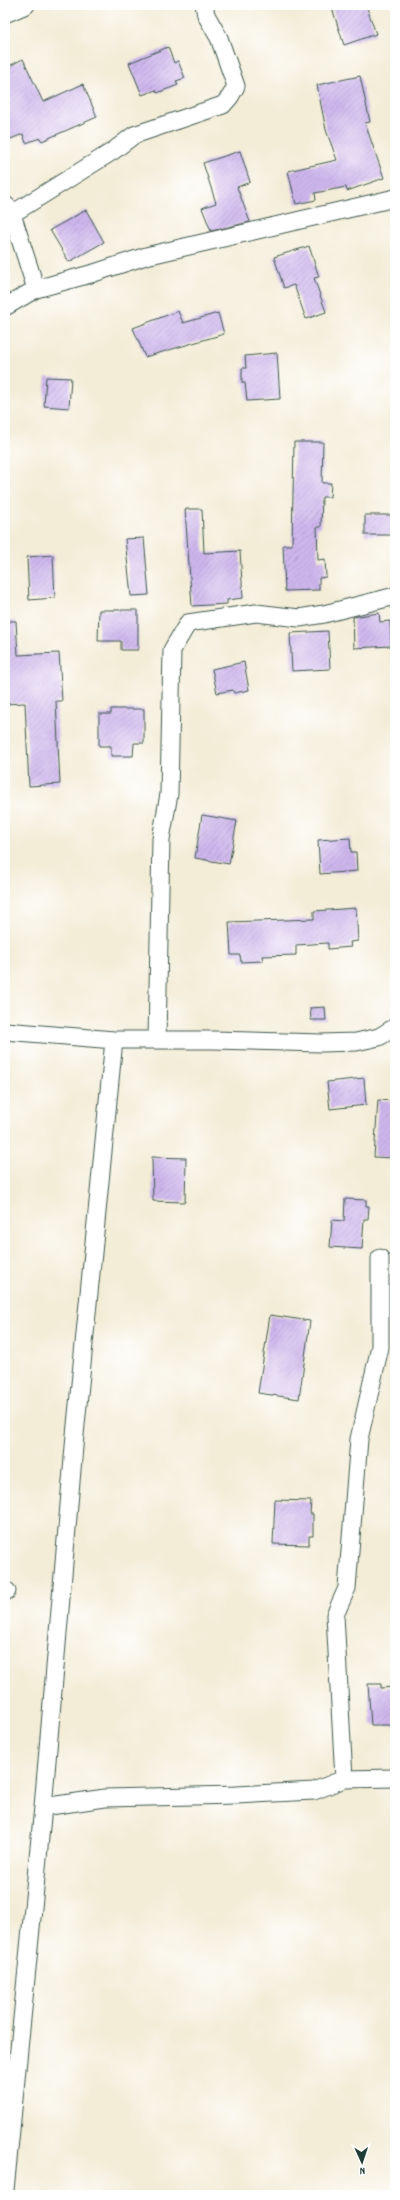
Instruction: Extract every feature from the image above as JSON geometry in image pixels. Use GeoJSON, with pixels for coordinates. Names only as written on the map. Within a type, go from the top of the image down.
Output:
{"type":"FeatureCollection","features":[{"type":"Feature","properties":{"kind":"street"},"geometry":{"type":"LineString","coordinates":[[5,14],[26,5]]}},
{"type":"Feature","properties":{"kind":"street"},"geometry":{"type":"LineString","coordinates":[[36,289],[8,209],[113,151],[134,135],[223,104],[230,97],[236,86],[219,38],[206,15],[204,5]]}},
{"type":"Feature","properties":{"kind":"street"},"geometry":{"type":"LineString","coordinates":[[5,307],[36,289],[94,273],[146,256],[395,198]]}},
{"type":"Feature","properties":{"kind":"street"},"geometry":{"type":"LineString","coordinates":[[157,1040],[161,839],[169,794],[172,650],[188,623],[256,613],[299,618],[324,614],[395,596]]}},
{"type":"Feature","properties":{"kind":"street"},"geometry":{"type":"LineString","coordinates":[[5,1031],[114,1040],[356,1042],[379,1036],[395,1027]]}},
{"type":"Feature","properties":{"kind":"street"},"geometry":{"type":"LineString","coordinates":[[5,2190],[43,1807],[75,1435],[114,1040]]}},
{"type":"Feature","properties":{"kind":"street"},"geometry":{"type":"LineString","coordinates":[[344,1779],[335,1615],[347,1588],[359,1438],[380,1347],[380,1258]]}},
{"type":"Feature","properties":{"kind":"street"},"geometry":{"type":"LineString","coordinates":[[43,1807],[105,1798],[236,1795],[314,1791],[344,1779],[395,1778]]}},
{"type":"Feature","properties":{"kind":"building"},"geometry":{"type":"Polygon","coordinates":[[[331,5],[366,5],[376,34],[344,45],[331,5]]]}},
{"type":"Feature","properties":{"kind":"building"},"geometry":{"type":"Polygon","coordinates":[[[168,47],[174,63],[178,61],[185,78],[176,81],[178,85],[157,93],[156,90],[142,95],[129,63],[168,47]]]}},
{"type":"Feature","properties":{"kind":"building"},"geometry":{"type":"Polygon","coordinates":[[[23,59],[43,102],[83,84],[97,117],[42,141],[40,138],[26,143],[23,134],[8,140],[5,133],[5,68],[23,59]]]}},
{"type":"Feature","properties":{"kind":"building"},"geometry":{"type":"Polygon","coordinates":[[[360,76],[370,122],[365,123],[384,178],[347,191],[346,187],[315,193],[316,200],[296,204],[288,171],[337,160],[326,130],[317,85],[360,76]]]}},
{"type":"Feature","properties":{"kind":"building"},"geometry":{"type":"Polygon","coordinates":[[[240,151],[250,182],[237,187],[250,222],[211,231],[202,208],[216,203],[203,163],[240,151]]]}},
{"type":"Feature","properties":{"kind":"building"},"geometry":{"type":"Polygon","coordinates":[[[86,210],[104,242],[69,262],[50,230],[86,210]]]}},
{"type":"Feature","properties":{"kind":"building"},"geometry":{"type":"Polygon","coordinates":[[[309,246],[319,277],[314,278],[326,312],[306,319],[294,285],[284,288],[274,257],[309,246]]]}},
{"type":"Feature","properties":{"kind":"building"},"geometry":{"type":"Polygon","coordinates":[[[178,311],[183,323],[218,313],[224,334],[145,357],[133,328],[178,311]]]}},
{"type":"Feature","properties":{"kind":"building"},"geometry":{"type":"Polygon","coordinates":[[[277,353],[280,399],[247,401],[245,383],[242,383],[242,368],[246,368],[245,356],[277,353]]]}},
{"type":"Feature","properties":{"kind":"building"},"geometry":{"type":"Polygon","coordinates":[[[46,377],[71,378],[69,408],[44,406],[46,377]]]}},
{"type":"Feature","properties":{"kind":"building"},"geometry":{"type":"Polygon","coordinates":[[[294,442],[323,442],[322,483],[331,483],[330,497],[322,497],[321,527],[317,527],[318,560],[325,559],[326,577],[319,578],[319,590],[285,591],[283,545],[292,545],[294,442]]]}},
{"type":"Feature","properties":{"kind":"building"},"geometry":{"type":"Polygon","coordinates":[[[185,509],[202,509],[204,553],[240,551],[243,598],[227,600],[227,604],[192,606],[185,509]]]}},
{"type":"Feature","properties":{"kind":"building"},"geometry":{"type":"Polygon","coordinates":[[[365,515],[395,515],[395,535],[365,535],[365,515]]]}},
{"type":"Feature","properties":{"kind":"building"},"geometry":{"type":"Polygon","coordinates":[[[144,538],[149,595],[131,596],[125,539],[144,538]]]}},
{"type":"Feature","properties":{"kind":"building"},"geometry":{"type":"Polygon","coordinates":[[[53,555],[55,598],[29,600],[27,557],[53,555]]]}},
{"type":"Feature","properties":{"kind":"building"},"geometry":{"type":"Polygon","coordinates":[[[99,610],[138,610],[138,650],[121,650],[121,641],[98,641],[99,610]]]}},
{"type":"Feature","properties":{"kind":"building"},"geometry":{"type":"Polygon","coordinates":[[[379,613],[380,622],[390,621],[391,646],[354,648],[353,617],[379,613]]]}},
{"type":"Feature","properties":{"kind":"building"},"geometry":{"type":"Polygon","coordinates":[[[5,621],[16,621],[18,655],[59,653],[62,701],[56,701],[60,784],[29,786],[25,703],[5,704],[5,621]]]}},
{"type":"Feature","properties":{"kind":"building"},"geometry":{"type":"Polygon","coordinates":[[[328,631],[330,669],[292,671],[290,633],[328,631]]]}},
{"type":"Feature","properties":{"kind":"building"},"geometry":{"type":"Polygon","coordinates":[[[244,662],[249,690],[234,693],[233,690],[217,693],[212,669],[244,662]]]}},
{"type":"Feature","properties":{"kind":"building"},"geometry":{"type":"Polygon","coordinates":[[[111,709],[144,709],[144,743],[134,743],[133,756],[111,756],[111,746],[99,746],[99,714],[111,714],[111,709]]]}},
{"type":"Feature","properties":{"kind":"building"},"geometry":{"type":"Polygon","coordinates":[[[202,815],[237,821],[229,864],[195,858],[202,815]]]}},
{"type":"Feature","properties":{"kind":"building"},"geometry":{"type":"Polygon","coordinates":[[[350,838],[351,852],[356,852],[357,871],[320,874],[318,840],[350,838]]]}},
{"type":"Feature","properties":{"kind":"building"},"geometry":{"type":"Polygon","coordinates":[[[356,908],[358,941],[350,942],[351,947],[328,949],[328,943],[296,945],[296,955],[262,956],[263,961],[241,962],[240,955],[231,955],[229,922],[314,919],[314,911],[356,908]]]}},
{"type":"Feature","properties":{"kind":"building"},"geometry":{"type":"Polygon","coordinates":[[[325,1007],[326,1020],[311,1020],[310,1008],[325,1007]]]}},
{"type":"Feature","properties":{"kind":"building"},"geometry":{"type":"Polygon","coordinates":[[[364,1078],[366,1105],[330,1109],[327,1082],[364,1078]]]}},
{"type":"Feature","properties":{"kind":"building"},"geometry":{"type":"Polygon","coordinates":[[[378,1100],[395,1101],[395,1158],[374,1157],[378,1100]]]}},
{"type":"Feature","properties":{"kind":"building"},"geometry":{"type":"Polygon","coordinates":[[[152,1157],[186,1158],[185,1202],[153,1201],[152,1157]]]}},
{"type":"Feature","properties":{"kind":"building"},"geometry":{"type":"Polygon","coordinates":[[[345,1199],[366,1200],[366,1206],[369,1206],[368,1219],[364,1219],[362,1249],[330,1247],[332,1220],[344,1221],[345,1199]]]}},
{"type":"Feature","properties":{"kind":"building"},"geometry":{"type":"Polygon","coordinates":[[[270,1315],[310,1321],[299,1399],[258,1393],[270,1315]]]}},
{"type":"Feature","properties":{"kind":"building"},"geometry":{"type":"Polygon","coordinates":[[[275,1500],[311,1501],[310,1514],[313,1514],[313,1536],[309,1536],[309,1545],[273,1544],[275,1500]]]}},
{"type":"Feature","properties":{"kind":"building"},"geometry":{"type":"Polygon","coordinates":[[[368,1684],[381,1684],[381,1688],[395,1687],[395,1725],[371,1725],[368,1684]]]}}]}
